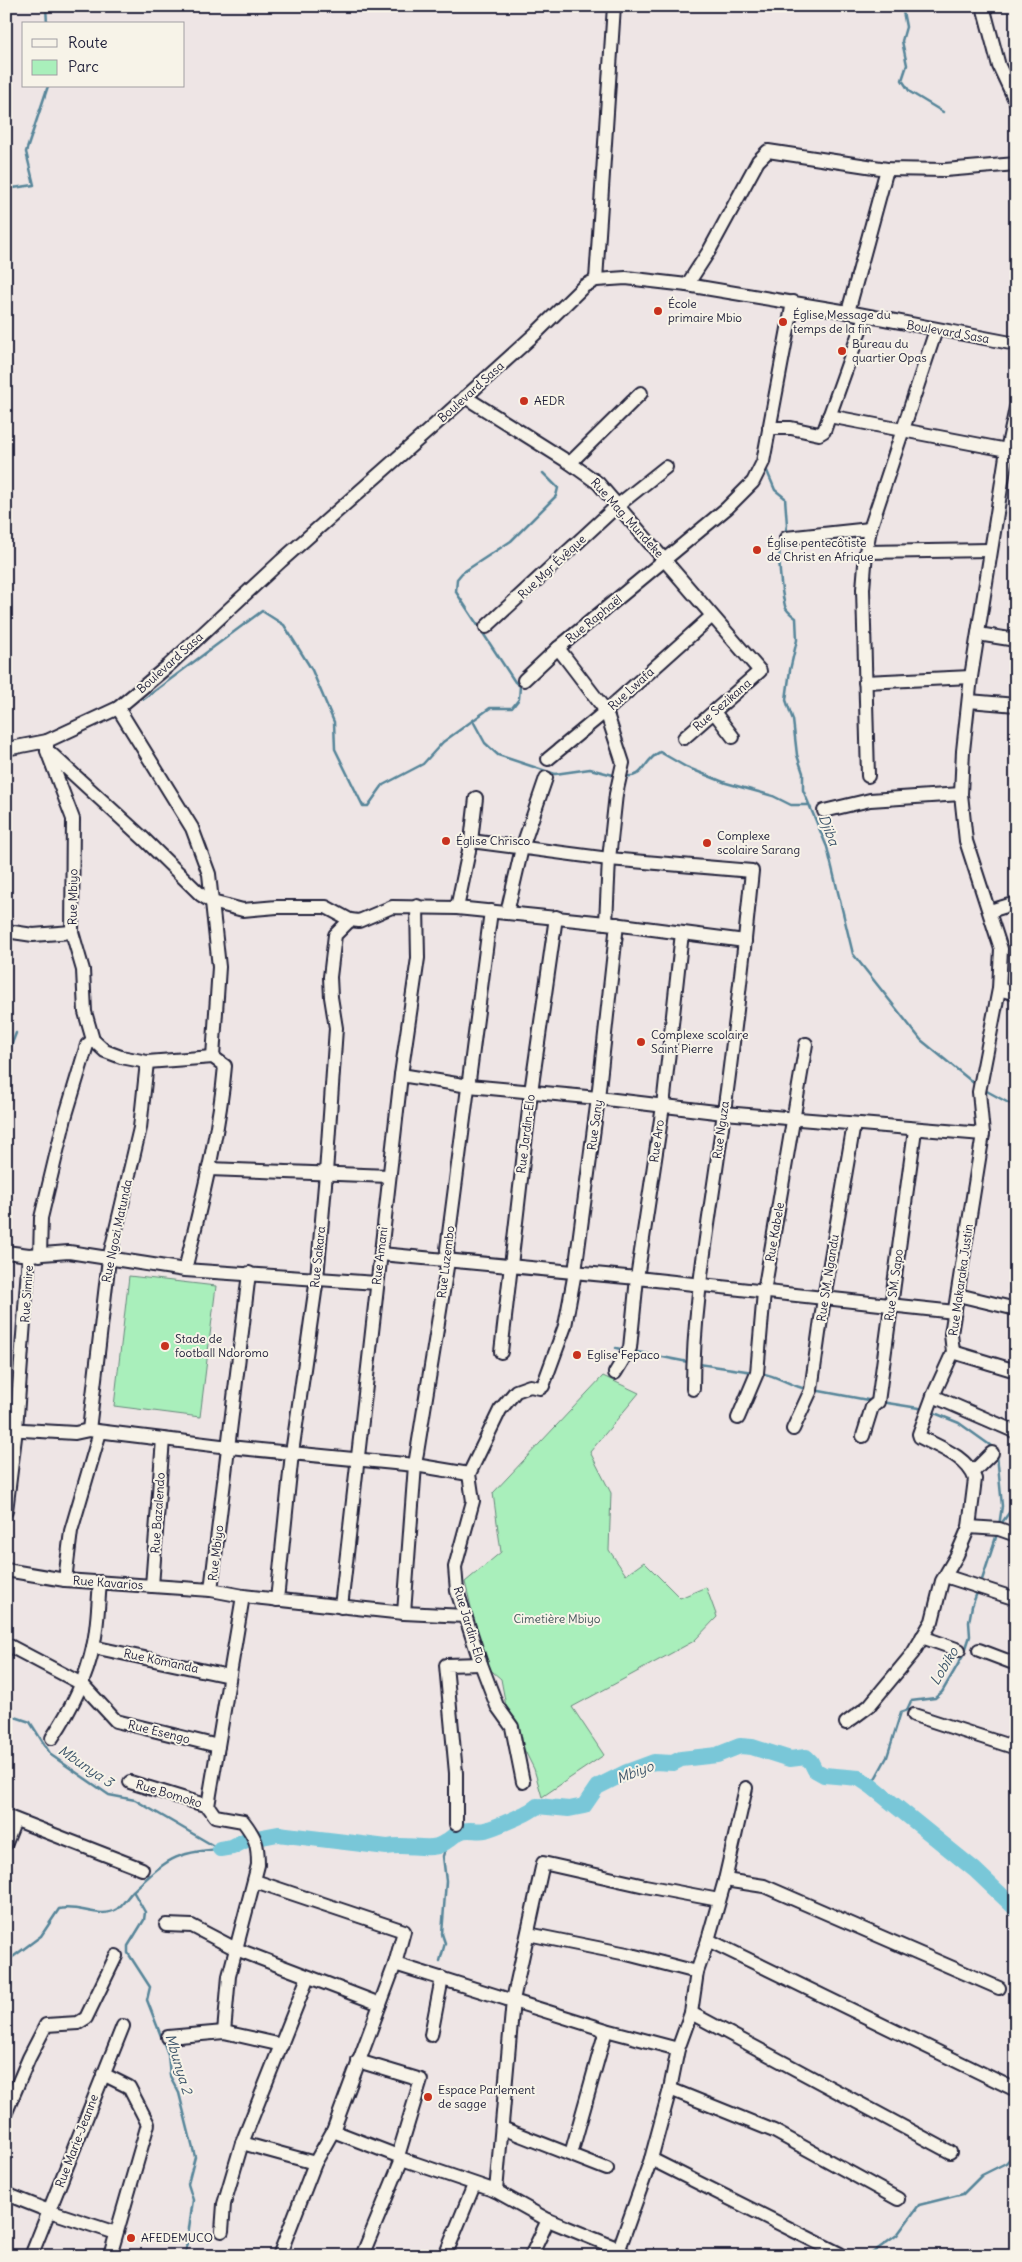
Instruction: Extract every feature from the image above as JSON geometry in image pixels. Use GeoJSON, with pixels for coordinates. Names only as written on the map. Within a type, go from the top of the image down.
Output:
{"type":"FeatureCollection","features":[{"type":"Feature","properties":{"kind":"street"},"geometry":{"type":"LineString","coordinates":[[983,6],[999,66],[1016,102]]}},
{"type":"Feature","properties":{"kind":"street"},"geometry":{"type":"LineString","coordinates":[[596,280],[612,7]]}},
{"type":"Feature","properties":{"kind":"street"},"geometry":{"type":"LineString","coordinates":[[687,285],[709,251],[758,161],[768,151],[887,169],[945,170],[1016,164]]}},
{"type":"Feature","properties":{"kind":"street"},"geometry":{"type":"LineString","coordinates":[[848,312],[887,169]]}},
{"type":"Feature","properties":{"kind":"street","name":"Boulevard Sasa"},"geometry":{"type":"LineString","coordinates":[[6,749],[47,746],[118,708],[168,666],[281,561],[535,334],[584,286],[596,280],[626,278],[687,285],[793,302],[1016,344]]}},
{"type":"Feature","properties":{"kind":"street","name":"Rue Raphaël"},"geometry":{"type":"LineString","coordinates":[[524,680],[558,648],[666,561],[753,482],[763,462],[793,302]]}},
{"type":"Feature","properties":{"kind":"street"},"geometry":{"type":"LineString","coordinates":[[769,428],[791,428],[819,434],[824,431],[865,316]]}},
{"type":"Feature","properties":{"kind":"street"},"geometry":{"type":"LineString","coordinates":[[868,776],[863,589],[866,552],[870,529],[936,330]]}},
{"type":"Feature","properties":{"kind":"street"},"geometry":{"type":"LineString","coordinates":[[570,463],[641,393]]}},
{"type":"Feature","properties":{"kind":"street","name":"Rue Mag. Mundeke"},"geometry":{"type":"LineString","coordinates":[[465,397],[570,463],[598,483],[760,671]]}},
{"type":"Feature","properties":{"kind":"street","name":"Rue Makaraka Justin"},"geometry":{"type":"LineString","coordinates":[[973,1472],[953,1454],[920,1437],[919,1434],[933,1396],[954,1352],[951,1334],[983,1134],[980,1086],[999,989],[1001,949],[966,841],[961,794],[971,677],[990,550],[1016,408]]}},
{"type":"Feature","properties":{"kind":"street"},"geometry":{"type":"LineString","coordinates":[[829,416],[1007,450]]}},
{"type":"Feature","properties":{"kind":"street","name":"Rue Mgr Évêque"},"geometry":{"type":"LineString","coordinates":[[486,627],[617,506],[666,467]]}},
{"type":"Feature","properties":{"kind":"street"},"geometry":{"type":"LineString","coordinates":[[786,538],[870,529]]}},
{"type":"Feature","properties":{"kind":"street"},"geometry":{"type":"LineString","coordinates":[[866,552],[990,550]]}},
{"type":"Feature","properties":{"kind":"street","name":"Rue Lwafa"},"geometry":{"type":"LineString","coordinates":[[548,759],[606,711],[712,616]]}},
{"type":"Feature","properties":{"kind":"street"},"geometry":{"type":"LineString","coordinates":[[978,634],[1016,640]]}},
{"type":"Feature","properties":{"kind":"street","name":"Rue Sany"},"geometry":{"type":"LineString","coordinates":[[469,1474],[500,1410],[516,1391],[530,1386],[540,1388],[543,1386],[559,1338],[565,1326],[575,1272],[598,1098],[612,923],[609,859],[616,794],[623,763],[606,711],[558,648]]}},
{"type":"Feature","properties":{"kind":"street","name":"Rue Sezikana"},"geometry":{"type":"LineString","coordinates":[[684,738],[760,671]]}},
{"type":"Feature","properties":{"kind":"street"},"geometry":{"type":"LineString","coordinates":[[866,682],[971,677]]}},
{"type":"Feature","properties":{"kind":"street"},"geometry":{"type":"LineString","coordinates":[[969,702],[1016,705]]}},
{"type":"Feature","properties":{"kind":"street"},"geometry":{"type":"LineString","coordinates":[[118,708],[192,828],[210,874],[219,967],[213,1057]]}},
{"type":"Feature","properties":{"kind":"street"},"geometry":{"type":"LineString","coordinates":[[714,712],[733,737]]}},
{"type":"Feature","properties":{"kind":"street"},"geometry":{"type":"LineString","coordinates":[[47,746],[188,880],[201,895],[212,902],[243,910],[277,907],[326,907],[350,920],[359,921],[392,907],[457,908],[612,923],[745,941]]}},
{"type":"Feature","properties":{"kind":"street","name":"Rue Mbiyo"},"geometry":{"type":"LineString","coordinates":[[47,746],[73,819],[72,932],[83,970],[85,1012],[93,1040]]}},
{"type":"Feature","properties":{"kind":"street"},"geometry":{"type":"LineString","coordinates":[[507,912],[522,848],[546,778]]}},
{"type":"Feature","properties":{"kind":"street"},"geometry":{"type":"LineString","coordinates":[[824,810],[870,800],[961,794]]}},
{"type":"Feature","properties":{"kind":"street"},"geometry":{"type":"LineString","coordinates":[[457,908],[471,841],[476,798]]}},
{"type":"Feature","properties":{"kind":"street"},"geometry":{"type":"LineString","coordinates":[[471,841],[609,859]]}},
{"type":"Feature","properties":{"kind":"street","name":"Rue Nguza"},"geometry":{"type":"LineString","coordinates":[[609,859],[752,871],[724,1113],[700,1285],[692,1363],[693,1389]]}},
{"type":"Feature","properties":{"kind":"street"},"geometry":{"type":"LineString","coordinates":[[990,911],[1016,903]]}},
{"type":"Feature","properties":{"kind":"street","name":"Rue Amani"},"geometry":{"type":"LineString","coordinates":[[341,1607],[356,1458],[389,1176],[418,958],[417,906]]}},
{"type":"Feature","properties":{"kind":"street","name":"Rue Luzembo"},"geometry":{"type":"LineString","coordinates":[[404,1613],[415,1465],[448,1260],[447,1249],[470,1086],[491,911]]}},
{"type":"Feature","properties":{"kind":"street","name":"Rue Jardin-Elo"},"geometry":{"type":"LineString","coordinates":[[501,1352],[531,1092],[556,918]]}},
{"type":"Feature","properties":{"kind":"street","name":"Rue Sakara"},"geometry":{"type":"LineString","coordinates":[[277,1600],[292,1453],[317,1278],[336,1028],[330,997],[330,976],[335,935],[350,920]]}},
{"type":"Feature","properties":{"kind":"street"},"geometry":{"type":"LineString","coordinates":[[6,931],[33,935],[72,932]]}},
{"type":"Feature","properties":{"kind":"street","name":"Rue Aro"},"geometry":{"type":"LineString","coordinates":[[615,1373],[628,1352],[662,1106],[682,933]]}},
{"type":"Feature","properties":{"kind":"street"},"geometry":{"type":"LineString","coordinates":[[999,989],[1016,994]]}},
{"type":"Feature","properties":{"kind":"street"},"geometry":{"type":"LineString","coordinates":[[93,1040],[105,1051],[121,1058],[147,1062],[213,1057],[225,1066],[209,1169],[185,1270]]}},
{"type":"Feature","properties":{"kind":"street","name":"Rue Simire"},"geometry":{"type":"LineString","coordinates":[[6,1511],[11,1429],[41,1218],[65,1118],[87,1045],[93,1040]]}},
{"type":"Feature","properties":{"kind":"street","name":"Rue Kabele"},"geometry":{"type":"LineString","coordinates":[[738,1418],[757,1373],[764,1292],[795,1120],[806,1044]]}},
{"type":"Feature","properties":{"kind":"street","name":"Rue Ngozi Matunda"},"geometry":{"type":"LineString","coordinates":[[64,1580],[71,1531],[95,1431],[109,1259],[140,1128],[147,1062]]}},
{"type":"Feature","properties":{"kind":"street"},"geometry":{"type":"LineString","coordinates":[[401,1075],[470,1086],[598,1098],[724,1113],[915,1130],[983,1134]]}},
{"type":"Feature","properties":{"kind":"street","name":"Rue SM. Ngandu"},"geometry":{"type":"LineString","coordinates":[[793,1429],[811,1390],[824,1298],[854,1124]]}},
{"type":"Feature","properties":{"kind":"street","name":"Rue SM. Sapo"},"geometry":{"type":"LineString","coordinates":[[863,1436],[872,1407],[878,1402],[915,1130]]}},
{"type":"Feature","properties":{"kind":"street"},"geometry":{"type":"LineString","coordinates":[[209,1169],[326,1172],[389,1176]]}},
{"type":"Feature","properties":{"kind":"street"},"geometry":{"type":"LineString","coordinates":[[6,1252],[35,1255],[69,1252],[185,1270],[377,1283]]}},
{"type":"Feature","properties":{"kind":"street"},"geometry":{"type":"LineString","coordinates":[[381,1254],[637,1278],[955,1312]]}},
{"type":"Feature","properties":{"kind":"street","name":"Rue Mbiyo"},"geometry":{"type":"LineString","coordinates":[[249,1273],[211,1590],[243,1596],[341,1607],[465,1616]]}},
{"type":"Feature","properties":{"kind":"street"},"geometry":{"type":"LineString","coordinates":[[958,1295],[1016,1309]]}},
{"type":"Feature","properties":{"kind":"street"},"geometry":{"type":"LineString","coordinates":[[954,1352],[1016,1371]]}},
{"type":"Feature","properties":{"kind":"street"},"geometry":{"type":"LineString","coordinates":[[933,1396],[1016,1432]]}},
{"type":"Feature","properties":{"kind":"street"},"geometry":{"type":"LineString","coordinates":[[11,1429],[75,1433],[95,1431],[229,1447],[356,1458],[469,1474]]}},
{"type":"Feature","properties":{"kind":"street","name":"Rue Bazalendo"},"geometry":{"type":"LineString","coordinates":[[152,1586],[163,1439]]}},
{"type":"Feature","properties":{"kind":"street"},"geometry":{"type":"LineString","coordinates":[[846,1723],[869,1706],[912,1653],[932,1621],[945,1576],[957,1555],[969,1527],[975,1479],[973,1472],[992,1453]]}},
{"type":"Feature","properties":{"kind":"street","name":"Rue Jardin-Elo"},"geometry":{"type":"LineString","coordinates":[[469,1474],[473,1501],[455,1567],[457,1591],[497,1706],[512,1727],[523,1782]]}},
{"type":"Feature","properties":{"kind":"street"},"geometry":{"type":"LineString","coordinates":[[969,1527],[999,1529],[1016,1535]]}},
{"type":"Feature","properties":{"kind":"street","name":"Rue Kavarios"},"geometry":{"type":"LineString","coordinates":[[6,1570],[64,1580],[211,1590]]}},
{"type":"Feature","properties":{"kind":"street"},"geometry":{"type":"LineString","coordinates":[[945,1576],[1016,1599]]}},
{"type":"Feature","properties":{"kind":"street"},"geometry":{"type":"LineString","coordinates":[[52,1738],[64,1720],[82,1684],[93,1647],[100,1582]]}},
{"type":"Feature","properties":{"kind":"street"},"geometry":{"type":"LineString","coordinates":[[224,2032],[229,1976],[258,1865],[256,1841],[243,1821],[215,1816],[208,1806],[243,1596]]}},
{"type":"Feature","properties":{"kind":"street"},"geometry":{"type":"LineString","coordinates":[[922,1637],[959,1650]]}},
{"type":"Feature","properties":{"kind":"street","name":"Rue Esengo"},"geometry":{"type":"LineString","coordinates":[[6,1644],[82,1684],[116,1721],[218,1746]]}},
{"type":"Feature","properties":{"kind":"street","name":"Rue Komanda"},"geometry":{"type":"LineString","coordinates":[[93,1647],[229,1676]]}},
{"type":"Feature","properties":{"kind":"street"},"geometry":{"type":"LineString","coordinates":[[979,1650],[1016,1664]]}},
{"type":"Feature","properties":{"kind":"street"},"geometry":{"type":"LineString","coordinates":[[456,1824],[456,1772],[446,1665],[481,1664]]}},
{"type":"Feature","properties":{"kind":"street"},"geometry":{"type":"LineString","coordinates":[[914,1716],[1016,1748]]}},
{"type":"Feature","properties":{"kind":"street","name":"Rue Bomoko"},"geometry":{"type":"LineString","coordinates":[[130,1782],[208,1806]]}},
{"type":"Feature","properties":{"kind":"street"},"geometry":{"type":"LineString","coordinates":[[333,2131],[400,2158],[496,2192],[548,2220],[620,2254],[670,2089],[678,2049],[691,2013],[697,1972],[725,1880],[746,1788]]}},
{"type":"Feature","properties":{"kind":"street"},"geometry":{"type":"LineString","coordinates":[[6,1843],[11,1818],[142,1869]]}},
{"type":"Feature","properties":{"kind":"street"},"geometry":{"type":"LineString","coordinates":[[496,2192],[513,2000],[543,1863],[645,1886],[719,1900]]}},
{"type":"Feature","properties":{"kind":"street"},"geometry":{"type":"LineString","coordinates":[[725,1880],[764,1886],[999,1988]]}},
{"type":"Feature","properties":{"kind":"street"},"geometry":{"type":"LineString","coordinates":[[255,1881],[404,1931],[395,1964],[333,2131],[315,2163],[279,2256]]}},
{"type":"Feature","properties":{"kind":"street"},"geometry":{"type":"LineString","coordinates":[[166,1925],[192,1926],[236,1949],[380,2004]]}},
{"type":"Feature","properties":{"kind":"street"},"geometry":{"type":"LineString","coordinates":[[528,1934],[628,1954],[697,1972]]}},
{"type":"Feature","properties":{"kind":"street"},"geometry":{"type":"LineString","coordinates":[[708,1940],[1016,2090]]}},
{"type":"Feature","properties":{"kind":"street"},"geometry":{"type":"LineString","coordinates":[[7,2109],[29,2058],[46,2025],[78,2023],[86,2018],[116,1956]]}},
{"type":"Feature","properties":{"kind":"street"},"geometry":{"type":"LineString","coordinates":[[395,1964],[606,2030],[678,2049]]}},
{"type":"Feature","properties":{"kind":"street"},"geometry":{"type":"LineString","coordinates":[[222,2231],[224,2204],[242,2143],[308,1977]]}},
{"type":"Feature","properties":{"kind":"street"},"geometry":{"type":"LineString","coordinates":[[431,2035],[442,1978]]}},
{"type":"Feature","properties":{"kind":"street"},"geometry":{"type":"LineString","coordinates":[[691,2013],[950,2152]]}},
{"type":"Feature","properties":{"kind":"street","name":"Rue Marie-Jeanne"},"geometry":{"type":"LineString","coordinates":[[31,2256],[123,2026]]}},
{"type":"Feature","properties":{"kind":"street"},"geometry":{"type":"LineString","coordinates":[[571,2154],[606,2030]]}},
{"type":"Feature","properties":{"kind":"street"},"geometry":{"type":"LineString","coordinates":[[168,2037],[224,2032],[282,2045]]}},
{"type":"Feature","properties":{"kind":"street"},"geometry":{"type":"LineString","coordinates":[[358,2062],[421,2080],[400,2158],[362,2256]]}},
{"type":"Feature","properties":{"kind":"street"},"geometry":{"type":"LineString","coordinates":[[103,2074],[129,2087],[148,2124],[110,2256]]}},
{"type":"Feature","properties":{"kind":"street"},"geometry":{"type":"LineString","coordinates":[[670,2089],[774,2131],[898,2199]]}},
{"type":"Feature","properties":{"kind":"street"},"geometry":{"type":"LineString","coordinates":[[502,2128],[607,2169]]}},
{"type":"Feature","properties":{"kind":"street"},"geometry":{"type":"LineString","coordinates":[[242,2143],[315,2163]]}},
{"type":"Feature","properties":{"kind":"street"},"geometry":{"type":"LineString","coordinates":[[650,2159],[840,2254]]}},
{"type":"Feature","properties":{"kind":"street"},"geometry":{"type":"LineString","coordinates":[[445,2256],[474,2185]]}},
{"type":"Feature","properties":{"kind":"street"},"geometry":{"type":"LineString","coordinates":[[6,2194],[49,2211],[116,2233]]}},
{"type":"Feature","properties":{"kind":"street"},"geometry":{"type":"LineString","coordinates":[[530,2256],[548,2220]]}},
{"type":"Feature","properties":{"kind":"green space","name":"Stade de football Ndoromo"},"geometry":{"type":"Polygon","coordinates":[[[129,1276],[216,1286],[200,1417],[114,1406],[129,1276]]]}},
{"type":"Feature","properties":{"kind":"green space","name":"Cimetière Mbiyo"},"geometry":{"type":"Polygon","coordinates":[[[603,1376],[639,1393],[590,1452],[611,1493],[609,1550],[626,1575],[644,1562],[680,1598],[706,1587],[717,1617],[694,1641],[572,1707],[604,1755],[542,1797],[534,1769],[508,1717],[501,1679],[485,1665],[465,1582],[501,1552],[493,1493],[603,1376]]]}},
{"type":"Feature","properties":{"kind":"waterway"},"geometry":{"type":"LineString","coordinates":[[46,6],[47,22]]}},
{"type":"Feature","properties":{"kind":"waterway"},"geometry":{"type":"LineString","coordinates":[[902,6],[906,27],[902,41],[907,65],[902,80],[910,92],[943,112]]}},
{"type":"Feature","properties":{"kind":"waterway"},"geometry":{"type":"LineString","coordinates":[[6,189],[34,185],[26,152],[47,88]]}},
{"type":"Feature","properties":{"kind":"waterway"},"geometry":{"type":"LineString","coordinates":[[767,471],[775,490],[785,498],[787,525],[785,534]]}},
{"type":"Feature","properties":{"kind":"waterway"},"geometry":{"type":"LineString","coordinates":[[144,699],[262,611],[284,625],[312,670],[334,722],[335,749],[363,806],[368,806],[383,785],[423,764],[443,742],[490,708],[512,708],[519,699],[520,686],[515,682],[456,592],[457,579],[462,573],[511,541],[556,496],[558,488],[543,473]]}},
{"type":"Feature","properties":{"kind":"waterway","name":"Djiba"},"geometry":{"type":"LineString","coordinates":[[781,539],[779,563],[782,591],[786,608],[796,618],[797,640],[786,700],[793,720],[797,755],[803,773],[803,790],[827,847],[853,954],[921,1040],[976,1085]]}},
{"type":"Feature","properties":{"kind":"waterway","name":"Djiba"},"geometry":{"type":"LineString","coordinates":[[473,721],[485,743],[498,755],[555,774],[590,769],[617,776]]}},
{"type":"Feature","properties":{"kind":"waterway","name":"Djiba"},"geometry":{"type":"LineString","coordinates":[[625,776],[637,775],[654,755],[660,752],[686,767],[726,783],[773,796],[791,805],[808,805]]}},
{"type":"Feature","properties":{"kind":"waterway"},"geometry":{"type":"LineString","coordinates":[[6,1059],[16,1033]]}},
{"type":"Feature","properties":{"kind":"waterway","name":"Djiba"},"geometry":{"type":"LineString","coordinates":[[983,1089],[1016,1107]]}},
{"type":"Feature","properties":{"kind":"waterway"},"geometry":{"type":"LineString","coordinates":[[616,1348],[625,1350]]}},
{"type":"Feature","properties":{"kind":"waterway"},"geometry":{"type":"LineString","coordinates":[[632,1351],[688,1362]]}},
{"type":"Feature","properties":{"kind":"waterway"},"geometry":{"type":"LineString","coordinates":[[699,1364],[753,1372]]}},
{"type":"Feature","properties":{"kind":"waterway"},"geometry":{"type":"LineString","coordinates":[[760,1373],[807,1389]]}},
{"type":"Feature","properties":{"kind":"waterway"},"geometry":{"type":"LineString","coordinates":[[814,1390],[873,1401]]}},
{"type":"Feature","properties":{"kind":"waterway"},"geometry":{"type":"LineString","coordinates":[[881,1402],[925,1409]]}},
{"type":"Feature","properties":{"kind":"waterway"},"geometry":{"type":"LineString","coordinates":[[932,1412],[959,1423],[994,1448]]}},
{"type":"Feature","properties":{"kind":"waterway"},"geometry":{"type":"LineString","coordinates":[[997,1455],[1002,1506],[999,1526]]}},
{"type":"Feature","properties":{"kind":"waterway","name":"Lobiko"},"geometry":{"type":"LineString","coordinates":[[1001,1524],[1016,1503]]}},
{"type":"Feature","properties":{"kind":"waterway","name":"Lobiko"},"geometry":{"type":"LineString","coordinates":[[981,1583],[997,1534]]}},
{"type":"Feature","properties":{"kind":"waterway","name":"Lobiko"},"geometry":{"type":"LineString","coordinates":[[871,1786],[887,1757],[901,1712],[907,1710],[911,1701],[935,1698],[942,1692],[964,1654],[970,1636],[969,1622],[972,1606],[978,1590]]}},
{"type":"Feature","properties":{"kind":"waterway","name":"Mbunya 3"},"geometry":{"type":"LineString","coordinates":[[6,1714],[30,1722],[51,1755],[109,1795],[135,1800],[219,1849]]}},
{"type":"Feature","properties":{"kind":"waterway","name":"Mbiyo"},"geometry":{"type":"LineString","coordinates":[[220,1849],[232,1847],[246,1840],[278,1834],[387,1847],[437,1846],[445,1843],[462,1831],[490,1828],[520,1816],[537,1806],[569,1809],[584,1806],[597,1787],[627,1772],[654,1762],[673,1763],[681,1759],[717,1755],[740,1746],[752,1747],[790,1759],[806,1757],[815,1770],[824,1775],[859,1778],[975,1870],[1016,1909]]}},
{"type":"Feature","properties":{"kind":"waterway"},"geometry":{"type":"LineString","coordinates":[[440,1961],[445,1943],[442,1934],[446,1881],[443,1856],[447,1843]]}},
{"type":"Feature","properties":{"kind":"waterway","name":"Mbunya 2"},"geometry":{"type":"LineString","coordinates":[[185,2256],[193,2200],[188,2184],[195,2157],[179,2093],[170,2076],[168,2054],[147,2000],[150,1987],[128,1953],[128,1946],[144,1920],[145,1912],[133,1891],[163,1865],[181,1855],[220,1849]]}},
{"type":"Feature","properties":{"kind":"waterway","name":"Mbunya 2"},"geometry":{"type":"LineString","coordinates":[[6,1962],[41,1936],[59,1909],[74,1908],[96,1913],[110,1912],[117,1909],[133,1891]]}},
{"type":"Feature","properties":{"kind":"waterway"},"geometry":{"type":"LineString","coordinates":[[868,2256],[897,2235],[919,2205],[963,2194],[982,2175],[1006,2163],[1016,2152]]}},
{"type":"Feature","properties":{"kind":"place","name":"École primaire Mbio"},"geometry":{"type":"Point","coordinates":[658,311]}},
{"type":"Feature","properties":{"kind":"place","name":"Église Message du temps de la fin"},"geometry":{"type":"Point","coordinates":[783,322]}},
{"type":"Feature","properties":{"kind":"place","name":"Bureau du quartier Opas"},"geometry":{"type":"Point","coordinates":[842,351]}},
{"type":"Feature","properties":{"kind":"place","name":"AEDR"},"geometry":{"type":"Point","coordinates":[524,401]}},
{"type":"Feature","properties":{"kind":"place","name":"Église pentecôtiste de Christ en Afrique"},"geometry":{"type":"Point","coordinates":[757,550]}},
{"type":"Feature","properties":{"kind":"place","name":"Église Chrisco"},"geometry":{"type":"Point","coordinates":[446,841]}},
{"type":"Feature","properties":{"kind":"place","name":"Complexe scolaire Sarang"},"geometry":{"type":"Point","coordinates":[707,843]}},
{"type":"Feature","properties":{"kind":"place","name":"Complexe scolaire Saint Pierre"},"geometry":{"type":"Point","coordinates":[641,1042]}},
{"type":"Feature","properties":{"kind":"place","name":"Stade de football Ndoromo"},"geometry":{"type":"Point","coordinates":[165,1346]}},
{"type":"Feature","properties":{"kind":"place","name":"Eglise Fepaco"},"geometry":{"type":"Point","coordinates":[577,1355]}},
{"type":"Feature","properties":{"kind":"place","name":"Espace Parlement de sagge"},"geometry":{"type":"Point","coordinates":[428,2097]}},
{"type":"Feature","properties":{"kind":"place","name":"AFEDEMUCO"},"geometry":{"type":"Point","coordinates":[131,2238]}}]}
